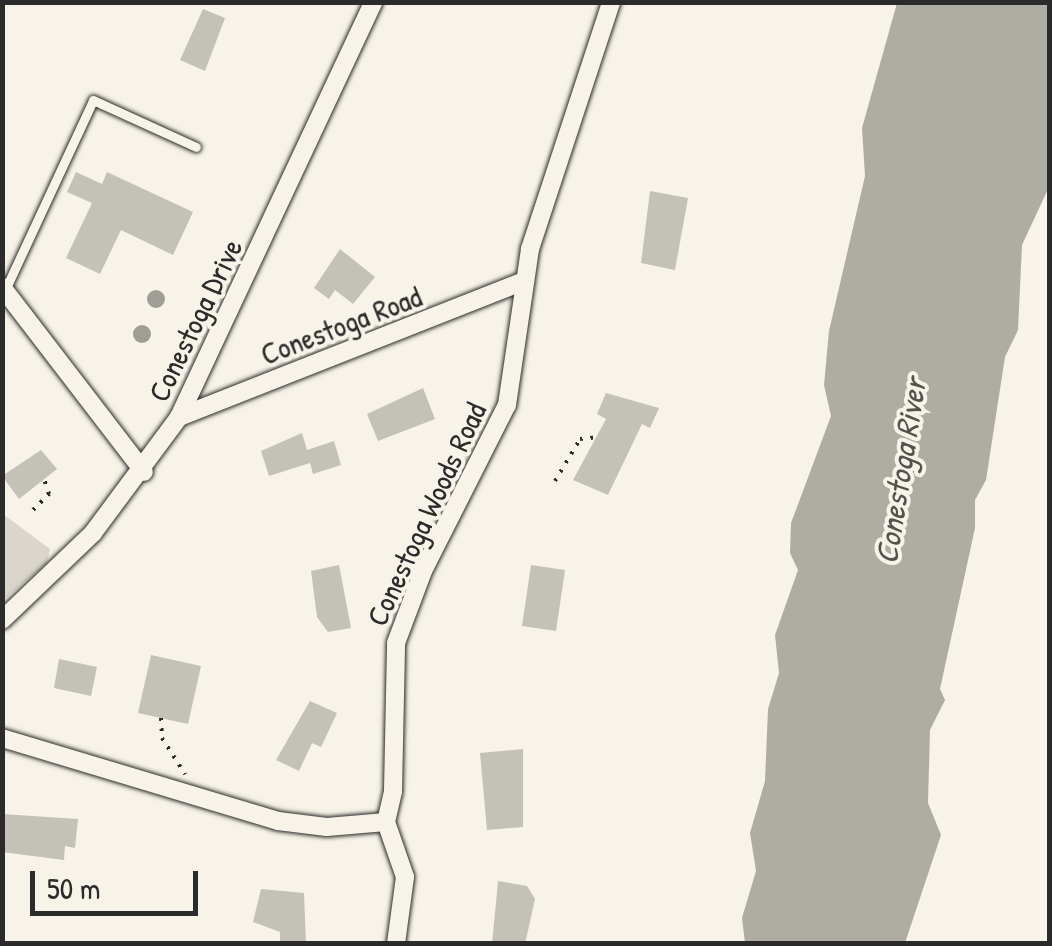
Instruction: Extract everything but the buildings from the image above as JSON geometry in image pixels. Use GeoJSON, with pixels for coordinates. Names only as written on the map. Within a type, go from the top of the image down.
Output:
{"type":"FeatureCollection","features":[{"type":"Feature","properties":{"kind":"street","name":"Conestoga Drive"},"geometry":{"type":"LineString","coordinates":[[2,620],[144,472],[180,418],[373,2]]}},
{"type":"Feature","properties":{"kind":"street","name":"Conestoga Woods Road"},"geometry":{"type":"LineString","coordinates":[[396,944],[405,876],[386,822],[393,791],[396,643],[423,571],[507,406],[524,316],[522,282],[611,2]]}},
{"type":"Feature","properties":{"kind":"street","name":"Conestoga Road"},"geometry":{"type":"LineString","coordinates":[[180,418],[522,282]]}},
{"type":"Feature","properties":{"kind":"street"},"geometry":{"type":"LineString","coordinates":[[4,288],[144,472]]}},
{"type":"Feature","properties":{"kind":"street"},"geometry":{"type":"LineString","coordinates":[[2,738],[306,826],[386,822]]}},
{"type":"Feature","properties":{"kind":"lane"},"geometry":{"type":"LineString","coordinates":[[4,288],[93,100],[196,148]]}},
{"type":"Feature","properties":{"kind":"path"},"geometry":{"type":"LineString","coordinates":[[555,481],[580,440],[600,437]]}},
{"type":"Feature","properties":{"kind":"path"},"geometry":{"type":"LineString","coordinates":[[34,510],[49,494],[44,480]]}},
{"type":"Feature","properties":{"kind":"path"},"geometry":{"type":"LineString","coordinates":[[161,718],[162,738],[185,766],[184,792]]}},
{"type":"Feature","properties":{"kind":"shaded area"},"geometry":{"type":"Polygon","coordinates":[[[3,514],[50,549],[47,563],[3,600],[3,514]]]}},
{"type":"Feature","properties":{"kind":"water","name":"Conestoga River"},"geometry":{"type":"Polygon","coordinates":[[[897,3],[1049,3],[1049,187],[1022,245],[1018,330],[1005,357],[986,480],[975,500],[975,528],[940,689],[945,700],[930,730],[928,803],[941,835],[905,943],[745,943],[742,918],[756,871],[750,833],[765,781],[768,709],[779,673],[775,635],[798,570],[790,553],[791,523],[831,416],[824,385],[829,331],[865,176],[862,128],[897,3]]]}}]}
